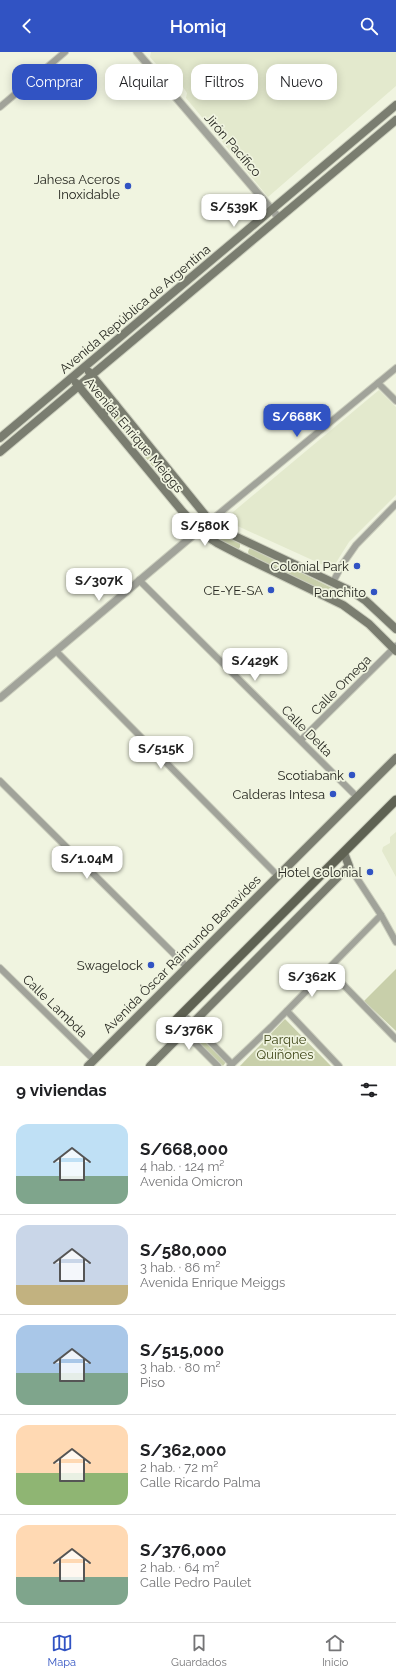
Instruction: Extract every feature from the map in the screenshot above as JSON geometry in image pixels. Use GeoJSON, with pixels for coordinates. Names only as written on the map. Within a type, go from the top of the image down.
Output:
{"type":"FeatureCollection","features":[{"type":"Feature","properties":{"kind":"main road","name":"Avenida República de Argentina"},"geometry":{"type":"LineString","coordinates":[[0,438],[396,105]]}},
{"type":"Feature","properties":{"kind":"main road","name":"Avenida República de Argentina"},"geometry":{"type":"LineString","coordinates":[[2,447],[78,386],[396,120]]}},
{"type":"Feature","properties":{"kind":"main road"},"geometry":{"type":"LineString","coordinates":[[248,230],[254,238]]}},
{"type":"Feature","properties":{"kind":"main road"},"geometry":{"type":"LineString","coordinates":[[198,272],[204,280]]}},
{"type":"Feature","properties":{"kind":"main road","name":"Avenida Enrique Meiggs"},"geometry":{"type":"LineString","coordinates":[[84,367],[210,521],[224,531],[248,543],[353,592],[366,601],[396,629]]}},
{"type":"Feature","properties":{"kind":"main road","name":"Avenida Enrique Meiggs"},"geometry":{"type":"LineString","coordinates":[[72,378],[199,530],[217,543],[343,605],[369,624],[395,648]]}},
{"type":"Feature","properties":{"kind":"main road"},"geometry":{"type":"LineString","coordinates":[[102,414],[115,404]]}},
{"type":"Feature","properties":{"kind":"main road"},"geometry":{"type":"LineString","coordinates":[[182,511],[193,502]]}},
{"type":"Feature","properties":{"kind":"main road"},"geometry":{"type":"LineString","coordinates":[[242,556],[248,543]]}},
{"type":"Feature","properties":{"kind":"main road","name":"Avenida Óscar Raimundo Benavides"},"geometry":{"type":"LineString","coordinates":[[91,1063],[396,758]]}},
{"type":"Feature","properties":{"kind":"main road"},"geometry":{"type":"LineString","coordinates":[[174,1022],[396,800]]}},
{"type":"Feature","properties":{"kind":"main road"},"geometry":{"type":"LineString","coordinates":[[150,1066],[349,866],[344,853]]}},
{"type":"Feature","properties":{"kind":"street"},"geometry":{"type":"LineString","coordinates":[[0,107],[65,52]]}},
{"type":"Feature","properties":{"kind":"street","name":"Jirón Pacífico"},"geometry":{"type":"LineString","coordinates":[[137,52],[279,218]]}},
{"type":"Feature","properties":{"kind":"street"},"geometry":{"type":"LineString","coordinates":[[0,698],[199,530],[396,368]]}},
{"type":"Feature","properties":{"kind":"street"},"geometry":{"type":"LineString","coordinates":[[378,383],[396,401]]}},
{"type":"Feature","properties":{"kind":"street"},"geometry":{"type":"LineString","coordinates":[[333,582],[342,565],[356,545],[396,504]]}},
{"type":"Feature","properties":{"kind":"street","name":"Calle Delta"},"geometry":{"type":"LineString","coordinates":[[139,580],[357,797]]}},
{"type":"Feature","properties":{"kind":"street","name":"Calle Omega"},"geometry":{"type":"LineString","coordinates":[[301,740],[395,648]]}},
{"type":"Feature","properties":{"kind":"street"},"geometry":{"type":"LineString","coordinates":[[56,651],[278,876]]}},
{"type":"Feature","properties":{"kind":"street"},"geometry":{"type":"LineString","coordinates":[[0,780],[187,967]]}},
{"type":"Feature","properties":{"kind":"street"},"geometry":{"type":"LineString","coordinates":[[349,866],[381,915],[396,942]]}},
{"type":"Feature","properties":{"kind":"street"},"geometry":{"type":"LineString","coordinates":[[183,1014],[231,1065],[287,1011],[381,915]]}},
{"type":"Feature","properties":{"kind":"street","name":"Calle Lambda"},"geometry":{"type":"LineString","coordinates":[[0,968],[91,1063]]}},
{"type":"Feature","properties":{"kind":"street"},"geometry":{"type":"LineString","coordinates":[[328,969],[396,1039]]}},
{"type":"Feature","properties":{"kind":"street"},"geometry":{"type":"LineString","coordinates":[[287,1011],[339,1066]]}},
{"type":"Feature","properties":{"kind":"street"},"geometry":{"type":"LineString","coordinates":[[174,1022],[218,1066]]}},
{"type":"Feature","properties":{"kind":"shaded area"},"geometry":{"type":"Polygon","coordinates":[[[151,52],[396,52],[396,86],[268,197],[186,98],[187,93],[183,87],[183,64],[156,64],[150,57],[151,52]]]}},
{"type":"Feature","properties":{"kind":"shaded area"},"geometry":{"type":"Polygon","coordinates":[[[379,390],[396,407],[396,495],[349,542],[332,569],[231,523],[227,517],[379,390]]]}},
{"type":"Feature","properties":{"kind":"shaded area"},"geometry":{"type":"Polygon","coordinates":[[[396,832],[396,877],[382,851],[383,847],[390,843],[390,837],[396,832]]]}},
{"type":"Feature","properties":{"kind":"green space"},"geometry":{"type":"Polygon","coordinates":[[[114,409],[166,473],[164,477],[160,475],[109,413],[114,409]]]}},
{"type":"Feature","properties":{"kind":"green space"},"geometry":{"type":"Polygon","coordinates":[[[213,531],[218,531],[240,542],[240,547],[238,550],[214,539],[210,534],[213,531]]]}},
{"type":"Feature","properties":{"kind":"green space"},"geometry":{"type":"Polygon","coordinates":[[[249,549],[253,549],[336,591],[331,595],[249,555],[249,549]]]}},
{"type":"Feature","properties":{"kind":"green space"},"geometry":{"type":"Polygon","coordinates":[[[396,969],[396,1031],[364,1001],[396,969]]]}},
{"type":"Feature","properties":{"kind":"green space","name":"Parque Quiñones"},"geometry":{"type":"Polygon","coordinates":[[[285,1019],[331,1066],[240,1066],[285,1019]]]}},
{"type":"Feature","properties":{"kind":"green space"},"geometry":{"type":"Polygon","coordinates":[[[194,1032],[226,1062],[223,1066],[191,1036],[194,1032]]]}},
{"type":"Feature","properties":{"kind":"place","name":"Jahesa Aceros Inoxidable"},"geometry":{"type":"Point","coordinates":[128,186]}},
{"type":"Feature","properties":{"kind":"place","name":"Colonial Park"},"geometry":{"type":"Point","coordinates":[357,566]}},
{"type":"Feature","properties":{"kind":"place","name":"CE-YE-SA"},"geometry":{"type":"Point","coordinates":[271,590]}},
{"type":"Feature","properties":{"kind":"place","name":"Panchito"},"geometry":{"type":"Point","coordinates":[374,592]}},
{"type":"Feature","properties":{"kind":"place","name":"Scotiabank"},"geometry":{"type":"Point","coordinates":[352,775]}},
{"type":"Feature","properties":{"kind":"place","name":"Calderas Intesa"},"geometry":{"type":"Point","coordinates":[333,794]}},
{"type":"Feature","properties":{"kind":"place","name":"Hotel Colonial"},"geometry":{"type":"Point","coordinates":[370,872]}},
{"type":"Feature","properties":{"kind":"place","name":"Swagelock"},"geometry":{"type":"Point","coordinates":[151,965]}}]}
